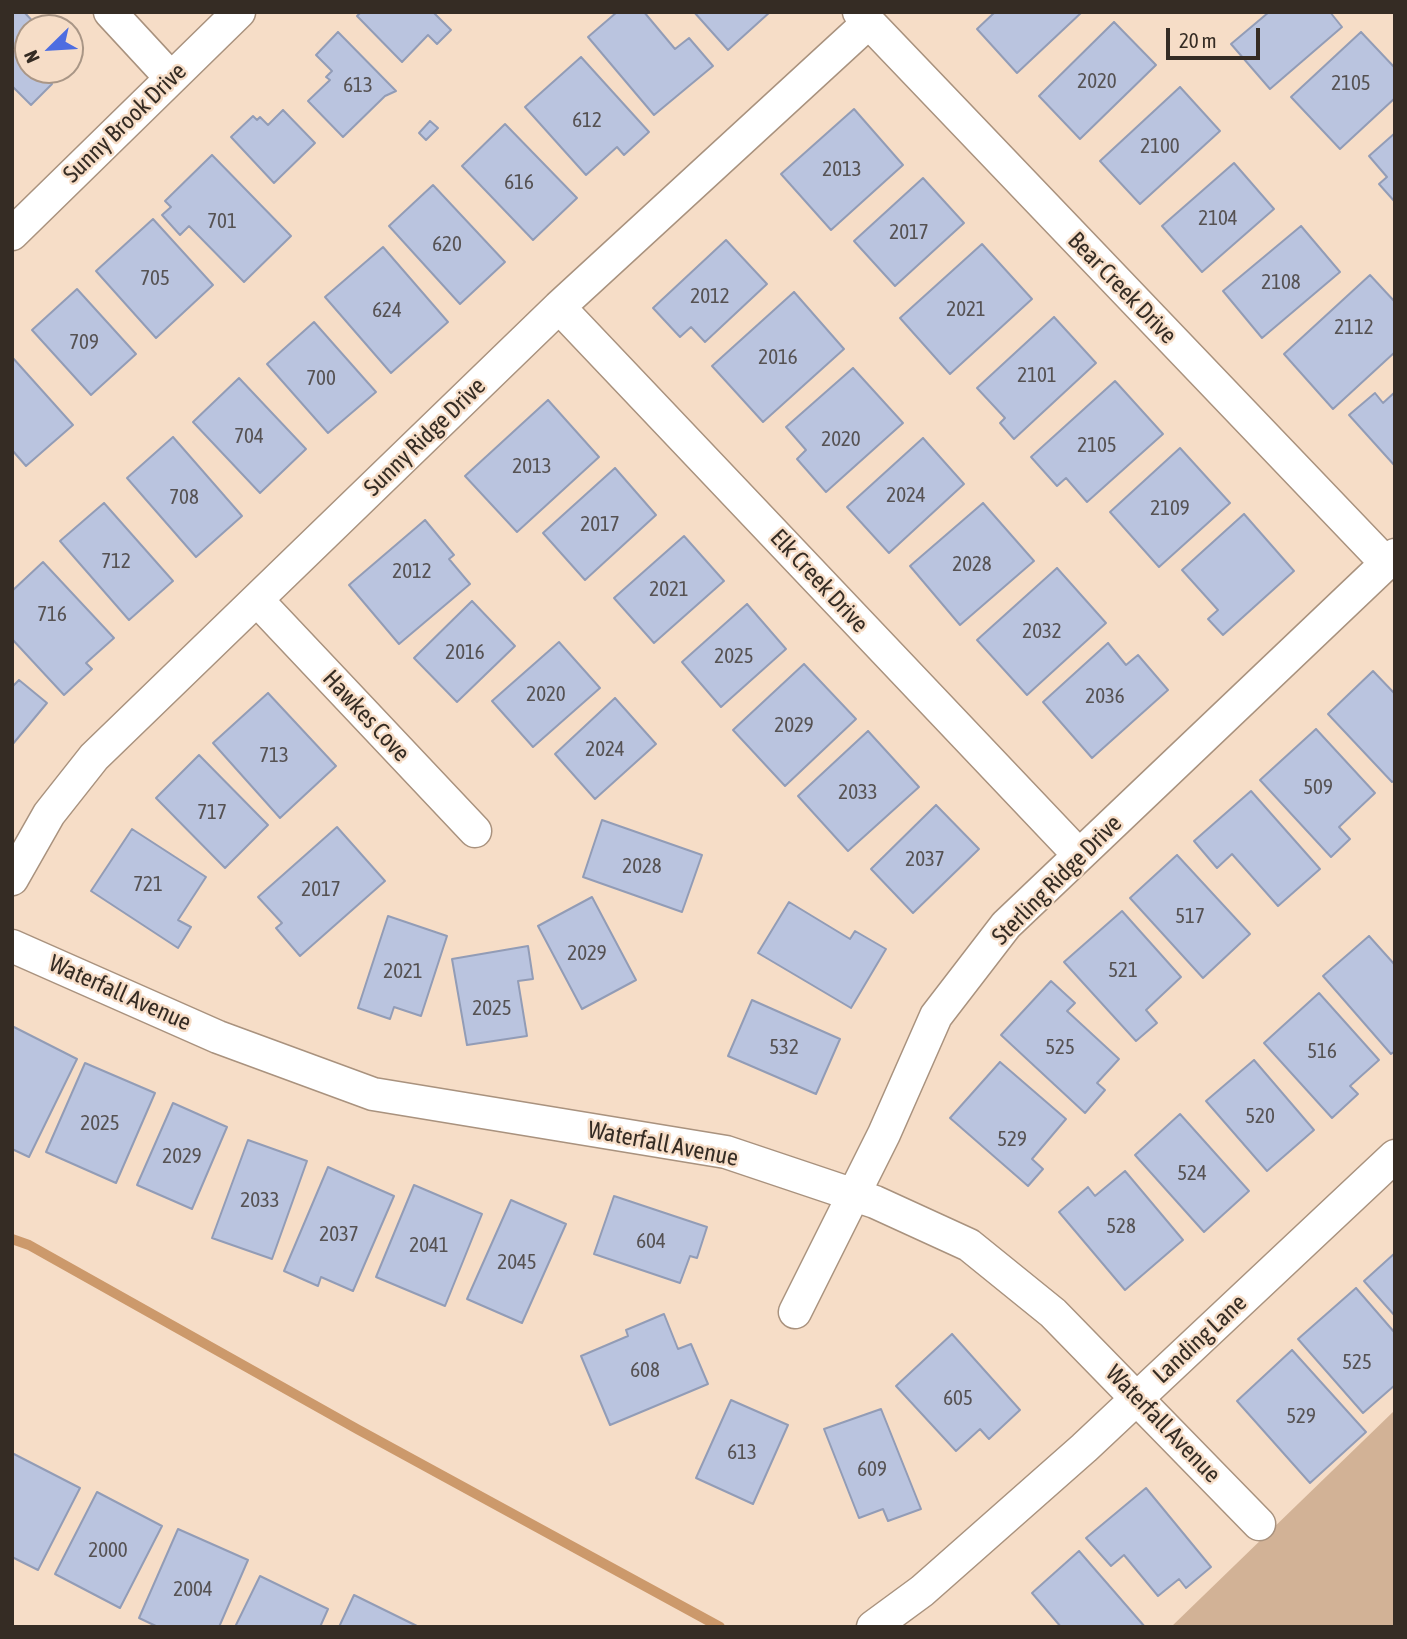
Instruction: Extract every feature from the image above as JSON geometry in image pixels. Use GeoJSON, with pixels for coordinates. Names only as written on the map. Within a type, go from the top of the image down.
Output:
{"type":"FeatureCollection","features":[{"type":"Feature","properties":{"kind":"street"},"geometry":{"type":"LineString","coordinates":[[110,12],[171,78]]}},
{"type":"Feature","properties":{"kind":"street","name":"Sunny Brook Drive"},"geometry":{"type":"LineString","coordinates":[[12,234],[239,12]]}},
{"type":"Feature","properties":{"kind":"street","name":"Sunny Ridge Drive"},"geometry":{"type":"LineString","coordinates":[[12,879],[49,814],[94,757],[559,307],[864,18]]}},
{"type":"Feature","properties":{"kind":"street","name":"Bear Creek Drive"},"geometry":{"type":"LineString","coordinates":[[864,18],[1390,559]]}},
{"type":"Feature","properties":{"kind":"street","name":"Elk Creek Drive"},"geometry":{"type":"LineString","coordinates":[[559,307],[1079,855]]}},
{"type":"Feature","properties":{"kind":"street","name":"Sterling Ridge Drive"},"geometry":{"type":"LineString","coordinates":[[795,1312],[855,1195],[936,1016],[1006,925],[1390,559]]}},
{"type":"Feature","properties":{"kind":"street","name":"Hawkes Cove"},"geometry":{"type":"LineString","coordinates":[[257,600],[475,831]]}},
{"type":"Feature","properties":{"kind":"street","name":"Waterfall Avenue"},"geometry":{"type":"LineString","coordinates":[[12,946],[218,1037],[373,1094],[726,1152],[875,1202],[969,1245],[1053,1312],[1259,1524]]}},
{"type":"Feature","properties":{"kind":"street","name":"Landing Lane"},"geometry":{"type":"LineString","coordinates":[[873,1627],[922,1591],[1138,1398],[1395,1156]]}},
{"type":"Feature","properties":{"kind":"shaded area"},"geometry":{"type":"Polygon","coordinates":[[[1395,1410],[1395,1627],[1171,1627],[1395,1410]]]}},
{"type":"Feature","properties":{"kind":"building"},"geometry":{"type":"Polygon","coordinates":[[[12,12],[24,12],[26,14],[14,14],[14,84],[52,84],[31,105],[12,86],[12,12]]]}},
{"type":"Feature","properties":{"kind":"building"},"geometry":{"type":"Polygon","coordinates":[[[361,12],[433,12],[451,30],[437,44],[428,35],[402,62],[357,16],[361,12]]]}},
{"type":"Feature","properties":{"kind":"building"},"geometry":{"type":"Polygon","coordinates":[[[617,12],[644,12],[675,49],[689,38],[713,66],[654,115],[588,37],[617,12]]]}},
{"type":"Feature","properties":{"kind":"building"},"geometry":{"type":"Polygon","coordinates":[[[694,12],[770,12],[728,50],[694,12]]]}},
{"type":"Feature","properties":{"kind":"building"},"geometry":{"type":"Polygon","coordinates":[[[995,12],[1082,12],[1017,73],[977,29],[995,12]]]}},
{"type":"Feature","properties":{"kind":"building"},"geometry":{"type":"Polygon","coordinates":[[[1269,12],[1330,12],[1342,27],[1270,89],[1231,44],[1269,12]]]}},
{"type":"Feature","properties":{"kind":"building"},"geometry":{"type":"Polygon","coordinates":[[[1114,22],[1156,65],[1080,139],[1039,96],[1114,22]]]}},
{"type":"Feature","properties":{"kind":"building"},"geometry":{"type":"Polygon","coordinates":[[[338,32],[396,91],[385,96],[343,137],[308,101],[330,80],[326,77],[332,71],[316,55],[338,32]]]}},
{"type":"Feature","properties":{"kind":"building"},"geometry":{"type":"Polygon","coordinates":[[[1361,32],[1395,68],[1395,98],[1340,149],[1291,97],[1361,32]]]}},
{"type":"Feature","properties":{"kind":"building"},"geometry":{"type":"Polygon","coordinates":[[[581,57],[649,132],[624,155],[617,147],[586,175],[525,107],[581,57]]]}},
{"type":"Feature","properties":{"kind":"building"},"geometry":{"type":"Polygon","coordinates":[[[1180,87],[1220,131],[1140,204],[1100,161],[1180,87]]]}},
{"type":"Feature","properties":{"kind":"building"},"geometry":{"type":"Polygon","coordinates":[[[854,109],[903,165],[831,230],[781,174],[854,109]]]}},
{"type":"Feature","properties":{"kind":"building"},"geometry":{"type":"Polygon","coordinates":[[[283,110],[315,143],[274,183],[231,137],[253,116],[257,120],[260,117],[268,125],[283,110]]]}},
{"type":"Feature","properties":{"kind":"building"},"geometry":{"type":"Polygon","coordinates":[[[430,121],[438,128],[426,140],[419,133],[430,121]]]}},
{"type":"Feature","properties":{"kind":"building"},"geometry":{"type":"Polygon","coordinates":[[[505,124],[577,198],[533,240],[462,166],[505,124]]]}},
{"type":"Feature","properties":{"kind":"building"},"geometry":{"type":"Polygon","coordinates":[[[1395,133],[1395,202],[1379,184],[1387,177],[1369,156],[1395,133]]]}},
{"type":"Feature","properties":{"kind":"building"},"geometry":{"type":"Polygon","coordinates":[[[212,155],[291,236],[244,282],[189,226],[180,235],[162,215],[171,207],[165,201],[212,155]]]}},
{"type":"Feature","properties":{"kind":"building"},"geometry":{"type":"Polygon","coordinates":[[[1234,163],[1274,209],[1202,272],[1162,226],[1234,163]]]}},
{"type":"Feature","properties":{"kind":"building"},"geometry":{"type":"Polygon","coordinates":[[[923,178],[964,223],[895,286],[854,241],[923,178]]]}},
{"type":"Feature","properties":{"kind":"building"},"geometry":{"type":"Polygon","coordinates":[[[433,185],[505,262],[460,304],[389,226],[433,185]]]}},
{"type":"Feature","properties":{"kind":"building"},"geometry":{"type":"Polygon","coordinates":[[[153,219],[213,285],[156,338],[96,271],[153,219]]]}},
{"type":"Feature","properties":{"kind":"building"},"geometry":{"type":"Polygon","coordinates":[[[1301,226],[1340,272],[1262,338],[1223,291],[1301,226]]]}},
{"type":"Feature","properties":{"kind":"building"},"geometry":{"type":"Polygon","coordinates":[[[726,240],[767,284],[705,342],[691,327],[680,337],[653,308],[726,240]]]}},
{"type":"Feature","properties":{"kind":"building"},"geometry":{"type":"Polygon","coordinates":[[[982,244],[1032,299],[950,374],[900,318],[982,244]]]}},
{"type":"Feature","properties":{"kind":"building"},"geometry":{"type":"Polygon","coordinates":[[[383,247],[448,322],[391,373],[325,297],[383,247]]]}},
{"type":"Feature","properties":{"kind":"building"},"geometry":{"type":"Polygon","coordinates":[[[1370,275],[1395,302],[1395,352],[1333,409],[1284,354],[1370,275]]]}},
{"type":"Feature","properties":{"kind":"building"},"geometry":{"type":"Polygon","coordinates":[[[77,289],[136,354],[91,395],[32,330],[77,289]]]}},
{"type":"Feature","properties":{"kind":"building"},"geometry":{"type":"Polygon","coordinates":[[[794,292],[844,349],[763,422],[712,366],[794,292]]]}},
{"type":"Feature","properties":{"kind":"building"},"geometry":{"type":"Polygon","coordinates":[[[1054,317],[1096,363],[1014,439],[1000,423],[1005,418],[977,388],[1054,317]]]}},
{"type":"Feature","properties":{"kind":"building"},"geometry":{"type":"Polygon","coordinates":[[[314,322],[376,392],[328,433],[267,364],[314,322]]]}},
{"type":"Feature","properties":{"kind":"building"},"geometry":{"type":"Polygon","coordinates":[[[12,357],[73,425],[26,466],[12,450],[12,357]]]}},
{"type":"Feature","properties":{"kind":"building"},"geometry":{"type":"Polygon","coordinates":[[[853,368],[903,423],[826,492],[797,459],[806,450],[786,427],[853,368]]]}},
{"type":"Feature","properties":{"kind":"building"},"geometry":{"type":"Polygon","coordinates":[[[239,378],[306,449],[260,493],[193,422],[239,378]]]}},
{"type":"Feature","properties":{"kind":"building"},"geometry":{"type":"Polygon","coordinates":[[[1115,381],[1163,434],[1087,502],[1066,478],[1057,486],[1031,457],[1115,381]]]}},
{"type":"Feature","properties":{"kind":"building"},"geometry":{"type":"Polygon","coordinates":[[[1395,392],[1395,466],[1349,415],[1375,393],[1383,403],[1395,392]]]}},
{"type":"Feature","properties":{"kind":"building"},"geometry":{"type":"Polygon","coordinates":[[[548,400],[599,457],[517,532],[465,476],[548,400]]]}},
{"type":"Feature","properties":{"kind":"building"},"geometry":{"type":"Polygon","coordinates":[[[173,437],[242,516],[196,557],[127,478],[173,437]]]}},
{"type":"Feature","properties":{"kind":"building"},"geometry":{"type":"Polygon","coordinates":[[[923,438],[964,484],[889,553],[847,507],[923,438]]]}},
{"type":"Feature","properties":{"kind":"building"},"geometry":{"type":"Polygon","coordinates":[[[1180,448],[1230,503],[1159,567],[1110,512],[1180,448]]]}},
{"type":"Feature","properties":{"kind":"building"},"geometry":{"type":"Polygon","coordinates":[[[615,468],[656,515],[585,580],[543,533],[615,468]]]}},
{"type":"Feature","properties":{"kind":"building"},"geometry":{"type":"Polygon","coordinates":[[[104,503],[173,581],[129,620],[60,541],[104,503]]]}},
{"type":"Feature","properties":{"kind":"building"},"geometry":{"type":"Polygon","coordinates":[[[983,503],[1034,561],[960,625],[910,566],[983,503]]]}},
{"type":"Feature","properties":{"kind":"building"},"geometry":{"type":"Polygon","coordinates":[[[1244,514],[1294,571],[1223,635],[1208,619],[1218,610],[1182,570],[1244,514]]]}},
{"type":"Feature","properties":{"kind":"building"},"geometry":{"type":"Polygon","coordinates":[[[425,520],[454,555],[449,559],[470,584],[399,644],[349,585],[425,520]]]}},
{"type":"Feature","properties":{"kind":"building"},"geometry":{"type":"Polygon","coordinates":[[[684,536],[724,581],[654,643],[614,598],[684,536]]]}},
{"type":"Feature","properties":{"kind":"building"},"geometry":{"type":"Polygon","coordinates":[[[43,562],[114,638],[86,663],[92,669],[64,695],[12,639],[12,591],[43,562]]]}},
{"type":"Feature","properties":{"kind":"building"},"geometry":{"type":"Polygon","coordinates":[[[1057,568],[1106,623],[1027,695],[977,640],[1057,568]]]}},
{"type":"Feature","properties":{"kind":"building"},"geometry":{"type":"Polygon","coordinates":[[[472,601],[515,646],[457,702],[414,658],[472,601]]]}},
{"type":"Feature","properties":{"kind":"building"},"geometry":{"type":"Polygon","coordinates":[[[747,604],[786,649],[721,707],[682,662],[747,604]]]}},
{"type":"Feature","properties":{"kind":"building"},"geometry":{"type":"Polygon","coordinates":[[[559,642],[600,688],[533,747],[492,701],[559,642]]]}},
{"type":"Feature","properties":{"kind":"building"},"geometry":{"type":"Polygon","coordinates":[[[1108,643],[1126,665],[1138,655],[1168,690],[1092,758],[1043,702],[1108,643]]]}},
{"type":"Feature","properties":{"kind":"building"},"geometry":{"type":"Polygon","coordinates":[[[804,664],[856,719],[785,786],[733,730],[804,664]]]}},
{"type":"Feature","properties":{"kind":"building"},"geometry":{"type":"Polygon","coordinates":[[[1373,671],[1395,694],[1395,780],[1392,782],[1328,714],[1373,671]]]}},
{"type":"Feature","properties":{"kind":"building"},"geometry":{"type":"Polygon","coordinates":[[[19,680],[47,703],[12,745],[12,687],[19,680]]]}},
{"type":"Feature","properties":{"kind":"building"},"geometry":{"type":"Polygon","coordinates":[[[268,693],[336,766],[280,818],[213,743],[268,693]]]}},
{"type":"Feature","properties":{"kind":"building"},"geometry":{"type":"Polygon","coordinates":[[[615,698],[656,744],[595,799],[555,754],[615,698]]]}},
{"type":"Feature","properties":{"kind":"building"},"geometry":{"type":"Polygon","coordinates":[[[1316,729],[1375,793],[1339,827],[1350,839],[1331,857],[1260,780],[1316,729]]]}},
{"type":"Feature","properties":{"kind":"building"},"geometry":{"type":"Polygon","coordinates":[[[868,731],[919,787],[848,851],[798,796],[868,731]]]}},
{"type":"Feature","properties":{"kind":"building"},"geometry":{"type":"Polygon","coordinates":[[[199,755],[268,825],[225,868],[156,798],[199,755]]]}},
{"type":"Feature","properties":{"kind":"building"},"geometry":{"type":"Polygon","coordinates":[[[1251,791],[1320,869],[1278,906],[1232,854],[1217,868],[1194,841],[1251,791]]]}},
{"type":"Feature","properties":{"kind":"building"},"geometry":{"type":"Polygon","coordinates":[[[936,805],[979,849],[913,913],[871,869],[936,805]]]}},
{"type":"Feature","properties":{"kind":"building"},"geometry":{"type":"Polygon","coordinates":[[[602,820],[702,855],[682,912],[583,877],[602,820]]]}},
{"type":"Feature","properties":{"kind":"building"},"geometry":{"type":"Polygon","coordinates":[[[337,827],[385,881],[300,956],[276,928],[282,923],[258,897],[337,827]]]}},
{"type":"Feature","properties":{"kind":"building"},"geometry":{"type":"Polygon","coordinates":[[[132,829],[206,877],[178,920],[191,927],[178,948],[91,891],[132,829]]]}},
{"type":"Feature","properties":{"kind":"building"},"geometry":{"type":"Polygon","coordinates":[[[1177,855],[1250,934],[1203,978],[1130,898],[1177,855]]]}},
{"type":"Feature","properties":{"kind":"building"},"geometry":{"type":"Polygon","coordinates":[[[592,897],[636,980],[582,1009],[538,926],[592,897]]]}},
{"type":"Feature","properties":{"kind":"building"},"geometry":{"type":"Polygon","coordinates":[[[789,902],[850,939],[855,931],[886,949],[851,1008],[758,953],[789,902]]]}},
{"type":"Feature","properties":{"kind":"building"},"geometry":{"type":"Polygon","coordinates":[[[1122,911],[1181,977],[1146,1010],[1157,1023],[1136,1041],[1064,962],[1122,911]]]}},
{"type":"Feature","properties":{"kind":"building"},"geometry":{"type":"Polygon","coordinates":[[[388,916],[447,936],[421,1016],[394,1007],[390,1019],[358,1008],[388,916]]]}},
{"type":"Feature","properties":{"kind":"building"},"geometry":{"type":"Polygon","coordinates":[[[1369,936],[1395,965],[1395,1051],[1391,1054],[1323,976],[1369,936]]]}},
{"type":"Feature","properties":{"kind":"building"},"geometry":{"type":"Polygon","coordinates":[[[528,946],[533,979],[518,981],[527,1036],[467,1045],[452,959],[528,946]]]}},
{"type":"Feature","properties":{"kind":"building"},"geometry":{"type":"Polygon","coordinates":[[[1051,981],[1075,1003],[1067,1011],[1119,1059],[1097,1083],[1105,1090],[1085,1113],[1001,1035],[1051,981]]]}},
{"type":"Feature","properties":{"kind":"building"},"geometry":{"type":"Polygon","coordinates":[[[1319,993],[1379,1060],[1350,1086],[1358,1094],[1332,1118],[1264,1043],[1319,993]]]}},
{"type":"Feature","properties":{"kind":"building"},"geometry":{"type":"Polygon","coordinates":[[[752,1000],[840,1039],[816,1094],[728,1056],[752,1000]]]}},
{"type":"Feature","properties":{"kind":"building"},"geometry":{"type":"Polygon","coordinates":[[[12,1026],[77,1059],[29,1157],[12,1149],[12,1026]]]}},
{"type":"Feature","properties":{"kind":"building"},"geometry":{"type":"Polygon","coordinates":[[[1254,1060],[1314,1130],[1267,1171],[1206,1101],[1254,1060]]]}},
{"type":"Feature","properties":{"kind":"building"},"geometry":{"type":"Polygon","coordinates":[[[1000,1062],[1066,1119],[1032,1159],[1043,1169],[1028,1186],[950,1118],[1000,1062]]]}},
{"type":"Feature","properties":{"kind":"building"},"geometry":{"type":"Polygon","coordinates":[[[85,1063],[155,1093],[116,1183],[46,1152],[85,1063]]]}},
{"type":"Feature","properties":{"kind":"building"},"geometry":{"type":"Polygon","coordinates":[[[173,1103],[227,1127],[192,1209],[137,1185],[173,1103]]]}},
{"type":"Feature","properties":{"kind":"building"},"geometry":{"type":"Polygon","coordinates":[[[1180,1114],[1249,1191],[1204,1232],[1135,1155],[1180,1114]]]}},
{"type":"Feature","properties":{"kind":"building"},"geometry":{"type":"Polygon","coordinates":[[[248,1140],[307,1161],[272,1259],[212,1238],[248,1140]]]}},
{"type":"Feature","properties":{"kind":"building"},"geometry":{"type":"Polygon","coordinates":[[[328,1167],[394,1196],[353,1291],[321,1277],[318,1286],[284,1271],[328,1167]]]}},
{"type":"Feature","properties":{"kind":"building"},"geometry":{"type":"Polygon","coordinates":[[[1125,1171],[1183,1240],[1125,1290],[1059,1212],[1088,1187],[1095,1196],[1125,1171]]]}},
{"type":"Feature","properties":{"kind":"building"},"geometry":{"type":"Polygon","coordinates":[[[414,1185],[482,1214],[445,1306],[376,1277],[414,1185]]]}},
{"type":"Feature","properties":{"kind":"building"},"geometry":{"type":"Polygon","coordinates":[[[614,1196],[707,1227],[697,1258],[690,1256],[680,1283],[594,1254],[614,1196]]]}},
{"type":"Feature","properties":{"kind":"building"},"geometry":{"type":"Polygon","coordinates":[[[511,1200],[566,1224],[522,1323],[467,1299],[511,1200]]]}},
{"type":"Feature","properties":{"kind":"building"},"geometry":{"type":"Polygon","coordinates":[[[1395,1253],[1395,1316],[1364,1281],[1395,1253]]]}},
{"type":"Feature","properties":{"kind":"building"},"geometry":{"type":"Polygon","coordinates":[[[1356,1288],[1395,1333],[1395,1385],[1363,1413],[1298,1339],[1356,1288]]]}},
{"type":"Feature","properties":{"kind":"building"},"geometry":{"type":"Polygon","coordinates":[[[664,1314],[678,1349],[691,1344],[708,1384],[610,1425],[581,1356],[628,1336],[626,1330],[664,1314]]]}},
{"type":"Feature","properties":{"kind":"building"},"geometry":{"type":"Polygon","coordinates":[[[952,1334],[1020,1410],[989,1439],[980,1429],[956,1451],[896,1386],[952,1334]]]}},
{"type":"Feature","properties":{"kind":"building"},"geometry":{"type":"Polygon","coordinates":[[[1292,1350],[1366,1432],[1310,1483],[1237,1401],[1292,1350]]]}},
{"type":"Feature","properties":{"kind":"building"},"geometry":{"type":"Polygon","coordinates":[[[731,1400],[788,1425],[753,1504],[696,1478],[731,1400]]]}},
{"type":"Feature","properties":{"kind":"building"},"geometry":{"type":"Polygon","coordinates":[[[881,1409],[921,1509],[888,1521],[883,1509],[859,1518],[824,1429],[881,1409]]]}},
{"type":"Feature","properties":{"kind":"building"},"geometry":{"type":"Polygon","coordinates":[[[12,1453],[80,1488],[38,1570],[12,1557],[12,1453]]]}},
{"type":"Feature","properties":{"kind":"building"},"geometry":{"type":"Polygon","coordinates":[[[1146,1488],[1211,1567],[1186,1588],[1179,1579],[1158,1596],[1124,1555],[1111,1566],[1086,1538],[1146,1488]]]}},
{"type":"Feature","properties":{"kind":"building"},"geometry":{"type":"Polygon","coordinates":[[[97,1492],[162,1526],[120,1608],[55,1574],[97,1492]]]}},
{"type":"Feature","properties":{"kind":"building"},"geometry":{"type":"Polygon","coordinates":[[[178,1529],[248,1560],[219,1627],[158,1627],[139,1618],[178,1529]]]}},
{"type":"Feature","properties":{"kind":"building"},"geometry":{"type":"Polygon","coordinates":[[[1079,1551],[1145,1627],[1061,1627],[1032,1593],[1079,1551]]]}},
{"type":"Feature","properties":{"kind":"building"},"geometry":{"type":"Polygon","coordinates":[[[260,1576],[328,1609],[320,1627],[235,1627],[260,1576]]]}},
{"type":"Feature","properties":{"kind":"building"},"geometry":{"type":"Polygon","coordinates":[[[354,1595],[419,1627],[339,1627],[354,1595]]]}},
{"type":"Feature","properties":{"kind":"waterway"},"geometry":{"type":"LineString","coordinates":[[12,1239],[29,1245],[357,1429],[720,1627]]}}]}
